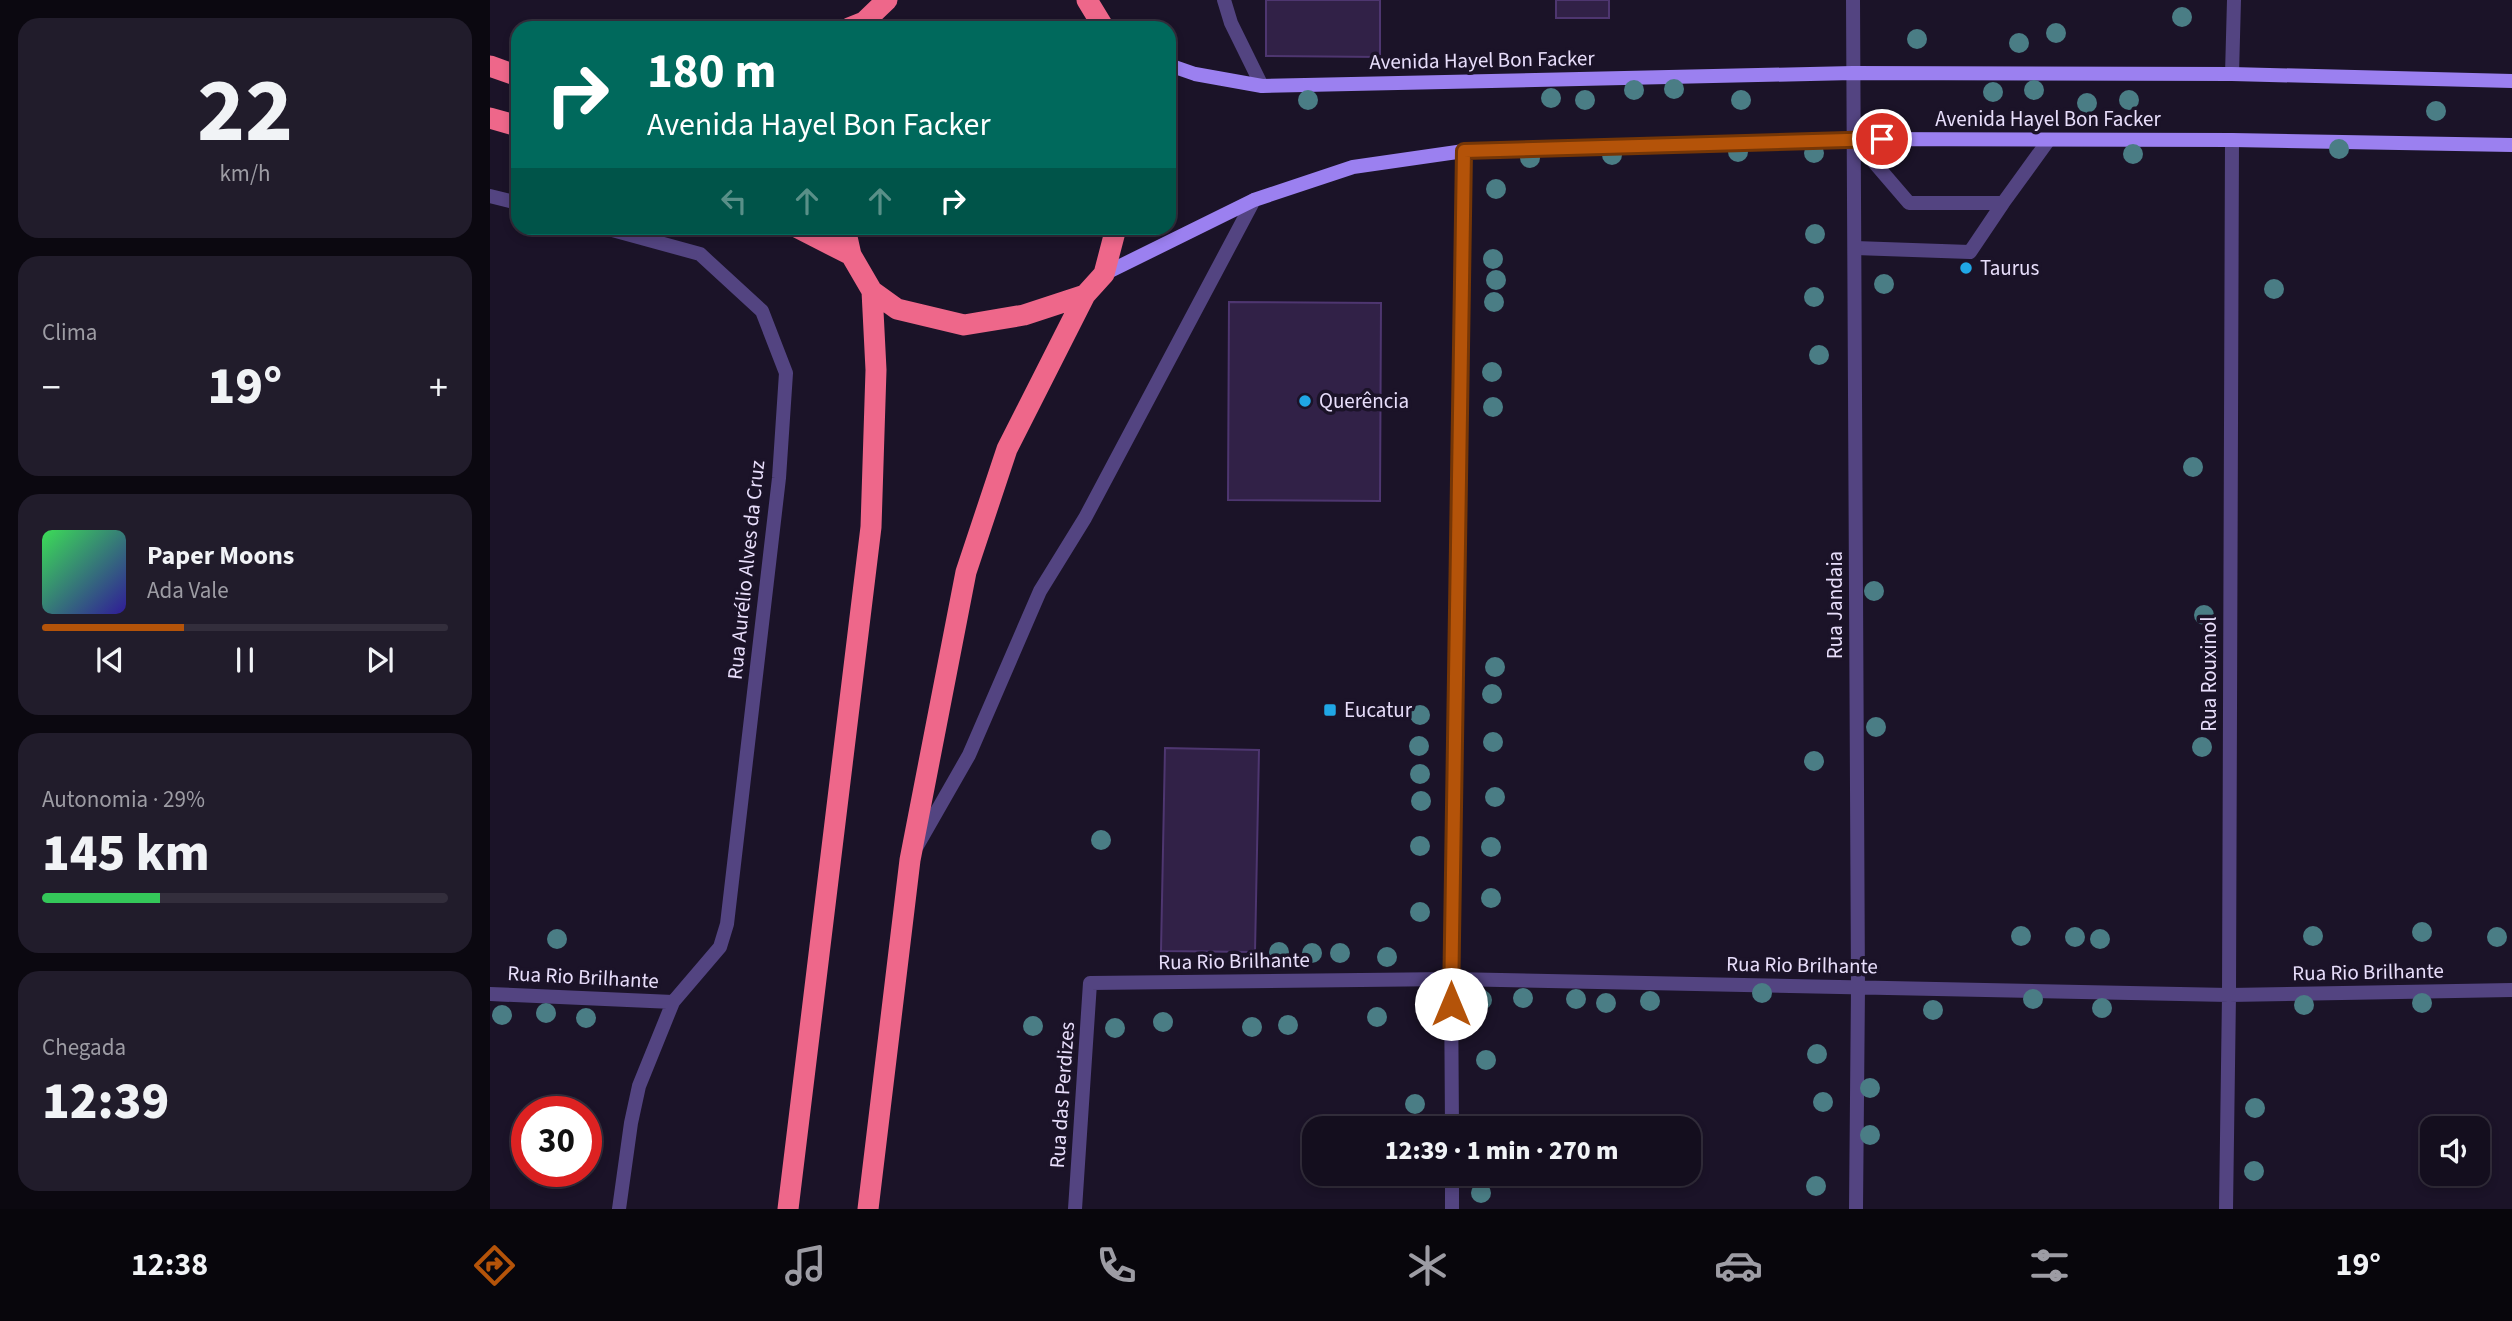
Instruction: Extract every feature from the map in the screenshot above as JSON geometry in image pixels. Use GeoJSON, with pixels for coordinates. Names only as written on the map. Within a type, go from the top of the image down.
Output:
{"type":"FeatureCollection","features":[{"type":"Feature","properties":{"kind":"highway"},"geometry":{"type":"LineString","coordinates":[[864,21],[887,0]]}},
{"type":"Feature","properties":{"kind":"highway"},"geometry":{"type":"LineString","coordinates":[[1087,0],[1100,21]]}},
{"type":"Feature","properties":{"kind":"highway"},"geometry":{"type":"LineString","coordinates":[[490,66],[511,74]]}},
{"type":"Feature","properties":{"kind":"highway"},"geometry":{"type":"LineString","coordinates":[[490,118],[511,124]]}},
{"type":"Feature","properties":{"kind":"highway"},"geometry":{"type":"LineString","coordinates":[[812,235],[851,255]]}},
{"type":"Feature","properties":{"kind":"highway"},"geometry":{"type":"LineString","coordinates":[[847,235],[851,255],[872,292],[897,309],[964,325],[1024,315],[1085,295]]}},
{"type":"Feature","properties":{"kind":"highway"},"geometry":{"type":"LineString","coordinates":[[868,1209],[910,860],[966,572],[1007,449],[1085,295],[1104,274],[1114,235]]}},
{"type":"Feature","properties":{"kind":"highway"},"geometry":{"type":"LineString","coordinates":[[788,1209],[871,527],[876,370],[872,292]]}},
{"type":"Feature","properties":{"kind":"main road","name":"Avenida Hayel Bon Facker"},"geometry":{"type":"LineString","coordinates":[[1176,67],[1195,74],[1262,86],[1853,73],[2232,74],[2512,81]]}},
{"type":"Feature","properties":{"kind":"main road","name":"Avenida Hayel Bon Facker"},"geometry":{"type":"LineString","coordinates":[[1104,274],[1254,200],[1353,167],[1464,151],[1854,139],[2232,140],[2512,145]]}},
{"type":"Feature","properties":{"kind":"street"},"geometry":{"type":"LineString","coordinates":[[1224,0],[1231,23],[1262,86]]}},
{"type":"Feature","properties":{"kind":"street","name":"Rua Jandaia"},"geometry":{"type":"LineString","coordinates":[[1853,0],[1858,987],[1856,1209]]}},
{"type":"Feature","properties":{"kind":"street"},"geometry":{"type":"LineString","coordinates":[[2232,74],[2234,0]]}},
{"type":"Feature","properties":{"kind":"street"},"geometry":{"type":"LineString","coordinates":[[1854,139],[1909,203],[2003,203]]}},
{"type":"Feature","properties":{"kind":"street","name":"Rua Rouxinol"},"geometry":{"type":"LineString","coordinates":[[2226,1209],[2232,140]]}},
{"type":"Feature","properties":{"kind":"street"},"geometry":{"type":"LineString","coordinates":[[1855,248],[1970,252],[2048,141]]}},
{"type":"Feature","properties":{"kind":"street"},"geometry":{"type":"LineString","coordinates":[[1452,1116],[1451,979],[1464,151]]}},
{"type":"Feature","properties":{"kind":"street"},"geometry":{"type":"LineString","coordinates":[[490,196],[511,201]]}},
{"type":"Feature","properties":{"kind":"street"},"geometry":{"type":"LineString","coordinates":[[910,860],[969,755],[1040,591],[1085,518],[1254,200]]}},
{"type":"Feature","properties":{"kind":"street","name":"Rua Aurélio Alves da Cruz"},"geometry":{"type":"LineString","coordinates":[[619,1209],[639,1086],[673,1002],[720,947],[727,924],[779,478],[786,373],[762,311],[700,254],[631,235]]}},
{"type":"Feature","properties":{"kind":"street","name":"Rua Rio Brilhante"},"geometry":{"type":"LineString","coordinates":[[1090,983],[1451,979],[2229,995],[2512,990]]}},
{"type":"Feature","properties":{"kind":"street","name":"Rua das Perdizes"},"geometry":{"type":"LineString","coordinates":[[1075,1209],[1090,983]]}},
{"type":"Feature","properties":{"kind":"street","name":"Rua Rio Brilhante"},"geometry":{"type":"LineString","coordinates":[[490,994],[673,1002]]}},
{"type":"Feature","properties":{"kind":"street"},"geometry":{"type":"LineString","coordinates":[[1452,1186],[1452,1209]]}},
{"type":"Feature","properties":{"kind":"building"},"geometry":{"type":"Polygon","coordinates":[[[1266,0],[1380,0],[1380,57],[1266,56],[1266,0]]]}},
{"type":"Feature","properties":{"kind":"building"},"geometry":{"type":"Polygon","coordinates":[[[1556,0],[1609,0],[1609,18],[1556,18],[1556,0]]]}},
{"type":"Feature","properties":{"kind":"building","name":"Querência"},"geometry":{"type":"Polygon","coordinates":[[[1229,302],[1381,303],[1380,501],[1228,500],[1229,302]]]}},
{"type":"Feature","properties":{"kind":"building"},"geometry":{"type":"Polygon","coordinates":[[[1165,748],[1259,750],[1255,952],[1161,951],[1165,748]]]}},
{"type":"Feature","properties":{"kind":"place","name":"Taurus"},"geometry":{"type":"Point","coordinates":[1966,268]}},
{"type":"Feature","properties":{"kind":"place","name":"Querência"},"geometry":{"type":"Point","coordinates":[1305,401]}},
{"type":"Feature","properties":{"kind":"place","name":"Eucatur"},"geometry":{"type":"Point","coordinates":[1330,710]}},
{"type":"Feature","properties":{"kind":"route"},"geometry":{"type":"LineString","coordinates":[[1451,1004],[1464,151],[1882,139]]}}]}
